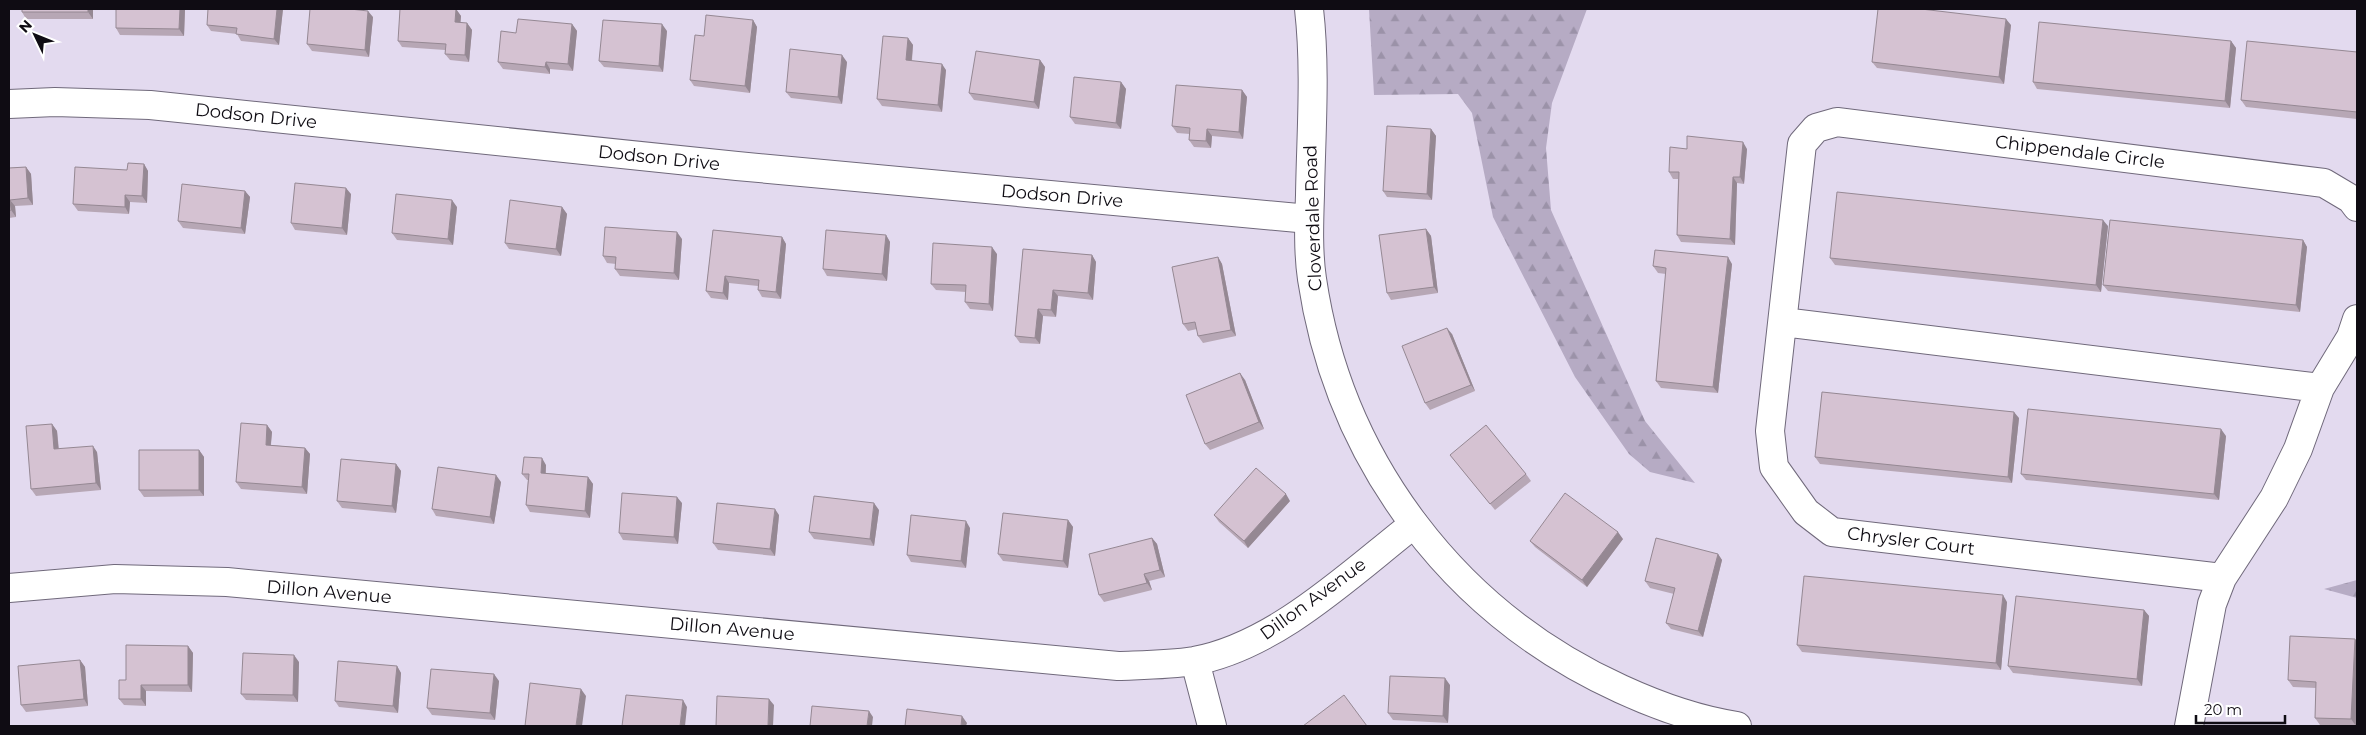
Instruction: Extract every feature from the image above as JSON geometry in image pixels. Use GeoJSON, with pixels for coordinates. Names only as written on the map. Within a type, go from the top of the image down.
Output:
{"type":"FeatureCollection","features":[{"type":"Feature","properties":{"kind":"street","name":"Cloverdale Road"},"geometry":{"type":"LineString","coordinates":[[1309,9],[1312,64],[1310,219],[1312,277],[1324,343],[1342,397],[1372,460],[1414,524],[1442,560],[1486,603],[1536,642],[1590,675],[1648,701],[1730,726]]}},
{"type":"Feature","properties":{"kind":"street","name":"Dodson Drive"},"geometry":{"type":"LineString","coordinates":[[9,104],[55,102],[150,105],[747,167],[1310,219]]}},
{"type":"Feature","properties":{"kind":"street","name":"Chippendale Circle"},"geometry":{"type":"LineString","coordinates":[[1802,144],[1816,128],[1837,122],[2324,183],[2350,199],[2357,207]]}},
{"type":"Feature","properties":{"kind":"street","name":"Chrysler Court"},"geometry":{"type":"LineString","coordinates":[[1802,144],[1770,431],[1774,467],[1806,512],[1832,532],[2222,578]]}},
{"type":"Feature","properties":{"kind":"street"},"geometry":{"type":"LineString","coordinates":[[2189,726],[2212,604],[2222,578],[2274,498],[2298,449],[2320,388],[2351,337],[2357,319]]}},
{"type":"Feature","properties":{"kind":"street"},"geometry":{"type":"LineString","coordinates":[[1783,322],[2320,388]]}},
{"type":"Feature","properties":{"kind":"street","name":"Dillon Avenue"},"geometry":{"type":"LineString","coordinates":[[9,588],[115,579],[227,582],[1118,666],[1195,661],[1253,642],[1282,626],[1414,524]]}},
{"type":"Feature","properties":{"kind":"street"},"geometry":{"type":"LineString","coordinates":[[1195,661],[1212,726]]}},
{"type":"Feature","properties":{"kind":"green space"},"geometry":{"type":"Polygon","coordinates":[[[1369,9],[1587,9],[1552,103],[1546,148],[1551,210],[1645,421],[1695,483],[1650,472],[1629,454],[1575,377],[1493,217],[1472,113],[1458,94],[1374,95],[1369,9]]]}},
{"type":"Feature","properties":{"kind":"green space"},"geometry":{"type":"Polygon","coordinates":[[[2357,580],[2357,598],[2324,589],[2357,580]]]}},
{"type":"Feature","properties":{"kind":"building"},"geometry":{"type":"Polygon","coordinates":[[[22,9],[88,9],[88,12],[22,12],[22,9]]]}},
{"type":"Feature","properties":{"kind":"building"},"geometry":{"type":"Polygon","coordinates":[[[116,9],[180,9],[179,29],[116,28],[116,9]]]}},
{"type":"Feature","properties":{"kind":"building"},"geometry":{"type":"Polygon","coordinates":[[[208,9],[277,9],[274,39],[236,34],[237,28],[207,25],[208,9]]]}},
{"type":"Feature","properties":{"kind":"building"},"geometry":{"type":"Polygon","coordinates":[[[310,9],[368,11],[365,50],[307,44],[310,9]]]}},
{"type":"Feature","properties":{"kind":"building"},"geometry":{"type":"Polygon","coordinates":[[[400,9],[456,9],[455,22],[467,23],[465,55],[445,54],[446,44],[398,41],[400,9]]]}},
{"type":"Feature","properties":{"kind":"building"},"geometry":{"type":"Polygon","coordinates":[[[1878,9],[1921,9],[2006,19],[1999,77],[1872,62],[1878,9]]]}},
{"type":"Feature","properties":{"kind":"building"},"geometry":{"type":"Polygon","coordinates":[[[706,15],[753,20],[745,86],[690,80],[695,35],[704,36],[706,15]]]}},
{"type":"Feature","properties":{"kind":"building"},"geometry":{"type":"Polygon","coordinates":[[[518,19],[572,24],[568,64],[546,62],[545,67],[498,62],[501,31],[516,33],[518,19]]]}},
{"type":"Feature","properties":{"kind":"building"},"geometry":{"type":"Polygon","coordinates":[[[603,20],[662,24],[659,66],[599,61],[603,20]]]}},
{"type":"Feature","properties":{"kind":"building"},"geometry":{"type":"Polygon","coordinates":[[[2039,22],[2231,41],[2225,101],[2033,82],[2039,22]]]}},
{"type":"Feature","properties":{"kind":"building"},"geometry":{"type":"Polygon","coordinates":[[[883,36],[908,38],[906,60],[942,64],[938,105],[877,99],[883,36]]]}},
{"type":"Feature","properties":{"kind":"building"},"geometry":{"type":"Polygon","coordinates":[[[2247,41],[2357,52],[2357,112],[2241,100],[2247,41]]]}},
{"type":"Feature","properties":{"kind":"building"},"geometry":{"type":"Polygon","coordinates":[[[790,49],[842,55],[838,97],[786,92],[790,49]]]}},
{"type":"Feature","properties":{"kind":"building"},"geometry":{"type":"Polygon","coordinates":[[[976,51],[1040,60],[1034,102],[969,93],[976,51]]]}},
{"type":"Feature","properties":{"kind":"building"},"geometry":{"type":"Polygon","coordinates":[[[1074,77],[1121,82],[1116,123],[1070,117],[1074,77]]]}},
{"type":"Feature","properties":{"kind":"building"},"geometry":{"type":"Polygon","coordinates":[[[1176,85],[1242,90],[1239,132],[1207,129],[1206,141],[1189,140],[1190,128],[1172,126],[1176,85]]]}},
{"type":"Feature","properties":{"kind":"building"},"geometry":{"type":"Polygon","coordinates":[[[1387,126],[1431,129],[1427,194],[1383,191],[1387,126]]]}},
{"type":"Feature","properties":{"kind":"building"},"geometry":{"type":"Polygon","coordinates":[[[1687,136],[1743,142],[1740,177],[1733,177],[1730,239],[1677,235],[1679,172],[1669,172],[1670,147],[1687,149],[1687,136]]]}},
{"type":"Feature","properties":{"kind":"building"},"geometry":{"type":"Polygon","coordinates":[[[128,163],[144,164],[142,196],[125,195],[125,207],[73,204],[75,167],[127,170],[128,163]]]}},
{"type":"Feature","properties":{"kind":"building"},"geometry":{"type":"Polygon","coordinates":[[[26,167],[28,198],[10,200],[11,210],[9,211],[9,168],[26,167]]]}},
{"type":"Feature","properties":{"kind":"building"},"geometry":{"type":"Polygon","coordinates":[[[295,183],[346,188],[342,228],[291,223],[295,183]]]}},
{"type":"Feature","properties":{"kind":"building"},"geometry":{"type":"Polygon","coordinates":[[[182,184],[245,191],[241,228],[178,221],[182,184]]]}},
{"type":"Feature","properties":{"kind":"building"},"geometry":{"type":"Polygon","coordinates":[[[1837,192],[2103,220],[2096,285],[1830,258],[1837,192]]]}},
{"type":"Feature","properties":{"kind":"building"},"geometry":{"type":"Polygon","coordinates":[[[396,194],[452,200],[448,239],[392,233],[396,194]]]}},
{"type":"Feature","properties":{"kind":"building"},"geometry":{"type":"Polygon","coordinates":[[[510,200],[562,207],[556,249],[505,243],[510,200]]]}},
{"type":"Feature","properties":{"kind":"building"},"geometry":{"type":"Polygon","coordinates":[[[2110,220],[2303,240],[2296,305],[2103,285],[2110,220]]]}},
{"type":"Feature","properties":{"kind":"building"},"geometry":{"type":"Polygon","coordinates":[[[605,227],[677,232],[674,273],[615,269],[616,257],[603,256],[605,227]]]}},
{"type":"Feature","properties":{"kind":"building"},"geometry":{"type":"Polygon","coordinates":[[[1426,229],[1434,287],[1387,293],[1379,235],[1426,229]]]}},
{"type":"Feature","properties":{"kind":"building"},"geometry":{"type":"Polygon","coordinates":[[[713,230],[782,237],[776,292],[758,290],[759,280],[725,276],[723,293],[706,291],[713,230]]]}},
{"type":"Feature","properties":{"kind":"building"},"geometry":{"type":"Polygon","coordinates":[[[826,230],[886,235],[882,274],[823,269],[826,230]]]}},
{"type":"Feature","properties":{"kind":"building"},"geometry":{"type":"Polygon","coordinates":[[[933,243],[992,247],[989,304],[965,302],[966,285],[931,284],[933,243]]]}},
{"type":"Feature","properties":{"kind":"building"},"geometry":{"type":"Polygon","coordinates":[[[1023,249],[1092,255],[1088,293],[1053,290],[1051,310],[1038,309],[1035,338],[1015,336],[1023,249]]]}},
{"type":"Feature","properties":{"kind":"building"},"geometry":{"type":"Polygon","coordinates":[[[1655,250],[1728,257],[1713,387],[1656,381],[1666,268],[1653,266],[1655,250]]]}},
{"type":"Feature","properties":{"kind":"building"},"geometry":{"type":"Polygon","coordinates":[[[1218,257],[1231,330],[1198,336],[1195,322],[1183,324],[1172,267],[1218,257]]]}},
{"type":"Feature","properties":{"kind":"building"},"geometry":{"type":"Polygon","coordinates":[[[1447,328],[1471,385],[1425,403],[1402,346],[1447,328]]]}},
{"type":"Feature","properties":{"kind":"building"},"geometry":{"type":"Polygon","coordinates":[[[1240,373],[1259,422],[1205,444],[1186,395],[1240,373]]]}},
{"type":"Feature","properties":{"kind":"building"},"geometry":{"type":"Polygon","coordinates":[[[1822,392],[2014,412],[2008,477],[1815,457],[1822,392]]]}},
{"type":"Feature","properties":{"kind":"building"},"geometry":{"type":"Polygon","coordinates":[[[2028,409],[2221,429],[2214,494],[2021,474],[2028,409]]]}},
{"type":"Feature","properties":{"kind":"building"},"geometry":{"type":"Polygon","coordinates":[[[241,423],[267,425],[266,445],[305,448],[302,487],[236,482],[241,423]]]}},
{"type":"Feature","properties":{"kind":"building"},"geometry":{"type":"Polygon","coordinates":[[[52,424],[54,449],[93,446],[96,483],[31,489],[26,426],[52,424]]]}},
{"type":"Feature","properties":{"kind":"building"},"geometry":{"type":"Polygon","coordinates":[[[1486,425],[1526,474],[1490,504],[1450,455],[1486,425]]]}},
{"type":"Feature","properties":{"kind":"building"},"geometry":{"type":"Polygon","coordinates":[[[139,450],[199,450],[199,490],[139,490],[139,450]]]}},
{"type":"Feature","properties":{"kind":"building"},"geometry":{"type":"Polygon","coordinates":[[[524,457],[542,458],[541,473],[588,477],[585,511],[526,505],[529,474],[522,474],[524,457]]]}},
{"type":"Feature","properties":{"kind":"building"},"geometry":{"type":"Polygon","coordinates":[[[341,459],[396,464],[392,506],[337,501],[341,459]]]}},
{"type":"Feature","properties":{"kind":"building"},"geometry":{"type":"Polygon","coordinates":[[[438,467],[496,475],[490,517],[432,509],[438,467]]]}},
{"type":"Feature","properties":{"kind":"building"},"geometry":{"type":"Polygon","coordinates":[[[1256,468],[1286,494],[1244,541],[1214,515],[1256,468]]]}},
{"type":"Feature","properties":{"kind":"building"},"geometry":{"type":"Polygon","coordinates":[[[622,493],[677,497],[674,537],[619,533],[622,493]]]}},
{"type":"Feature","properties":{"kind":"building"},"geometry":{"type":"Polygon","coordinates":[[[1565,493],[1618,532],[1582,580],[1530,541],[1565,493]]]}},
{"type":"Feature","properties":{"kind":"building"},"geometry":{"type":"Polygon","coordinates":[[[814,496],[874,503],[870,539],[809,532],[814,496]]]}},
{"type":"Feature","properties":{"kind":"building"},"geometry":{"type":"Polygon","coordinates":[[[717,503],[775,509],[770,549],[713,543],[717,503]]]}},
{"type":"Feature","properties":{"kind":"building"},"geometry":{"type":"Polygon","coordinates":[[[1003,513],[1068,520],[1063,561],[998,554],[1003,513]]]}},
{"type":"Feature","properties":{"kind":"building"},"geometry":{"type":"Polygon","coordinates":[[[911,515],[966,521],[961,561],[907,555],[911,515]]]}},
{"type":"Feature","properties":{"kind":"building"},"geometry":{"type":"Polygon","coordinates":[[[1152,538],[1160,570],[1144,574],[1147,583],[1099,595],[1089,554],[1152,538]]]}},
{"type":"Feature","properties":{"kind":"building"},"geometry":{"type":"Polygon","coordinates":[[[1656,538],[1718,554],[1698,631],[1666,623],[1675,588],[1645,581],[1656,538]]]}},
{"type":"Feature","properties":{"kind":"building"},"geometry":{"type":"Polygon","coordinates":[[[1804,576],[2003,595],[1996,663],[1797,645],[1804,576]]]}},
{"type":"Feature","properties":{"kind":"building"},"geometry":{"type":"Polygon","coordinates":[[[2016,596],[2144,610],[2137,679],[2008,666],[2016,596]]]}},
{"type":"Feature","properties":{"kind":"building"},"geometry":{"type":"Polygon","coordinates":[[[2290,636],[2355,639],[2351,719],[2315,718],[2316,682],[2288,680],[2290,636]]]}},
{"type":"Feature","properties":{"kind":"building"},"geometry":{"type":"Polygon","coordinates":[[[126,645],[188,646],[188,685],[141,685],[141,699],[119,699],[119,680],[126,680],[126,645]]]}},
{"type":"Feature","properties":{"kind":"building"},"geometry":{"type":"Polygon","coordinates":[[[243,653],[294,655],[293,695],[241,694],[243,653]]]}},
{"type":"Feature","properties":{"kind":"building"},"geometry":{"type":"Polygon","coordinates":[[[80,660],[84,699],[21,705],[18,666],[80,660]]]}},
{"type":"Feature","properties":{"kind":"building"},"geometry":{"type":"Polygon","coordinates":[[[338,661],[397,666],[393,706],[335,701],[338,661]]]}},
{"type":"Feature","properties":{"kind":"building"},"geometry":{"type":"Polygon","coordinates":[[[431,669],[494,674],[490,713],[427,708],[431,669]]]}},
{"type":"Feature","properties":{"kind":"building"},"geometry":{"type":"Polygon","coordinates":[[[1390,676],[1445,678],[1443,716],[1388,713],[1390,676]]]}},
{"type":"Feature","properties":{"kind":"building"},"geometry":{"type":"Polygon","coordinates":[[[530,683],[581,689],[576,726],[525,726],[530,683]]]}},
{"type":"Feature","properties":{"kind":"building"},"geometry":{"type":"Polygon","coordinates":[[[626,695],[683,700],[680,726],[622,726],[626,695]]]}},
{"type":"Feature","properties":{"kind":"building"},"geometry":{"type":"Polygon","coordinates":[[[1344,695],[1367,726],[1303,726],[1344,695]]]}},
{"type":"Feature","properties":{"kind":"building"},"geometry":{"type":"Polygon","coordinates":[[[717,696],[769,699],[768,726],[716,726],[717,696]]]}},
{"type":"Feature","properties":{"kind":"building"},"geometry":{"type":"Polygon","coordinates":[[[812,706],[869,711],[867,726],[810,726],[812,706]]]}},
{"type":"Feature","properties":{"kind":"building"},"geometry":{"type":"Polygon","coordinates":[[[907,709],[962,716],[961,726],[905,726],[907,709]]]}}]}
